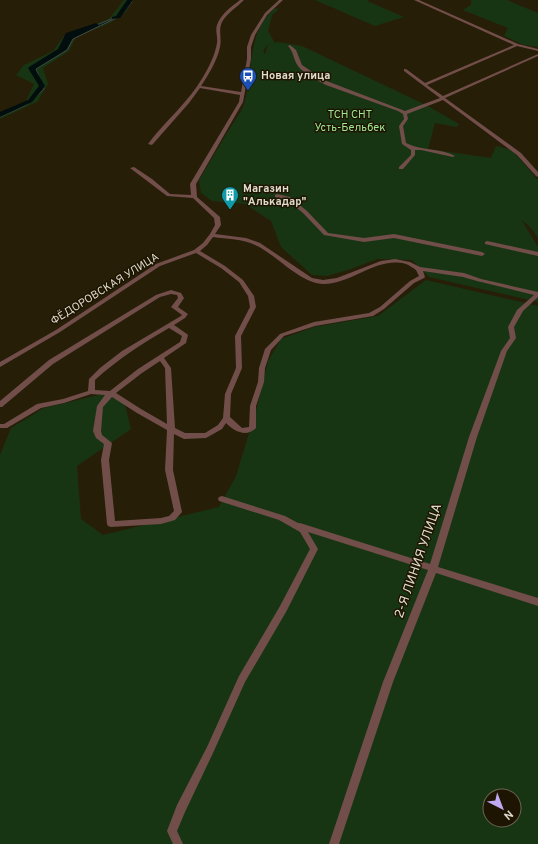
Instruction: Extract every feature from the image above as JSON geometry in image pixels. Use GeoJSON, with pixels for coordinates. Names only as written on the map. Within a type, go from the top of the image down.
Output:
{"type":"FeatureCollection","features":[{"type":"Feature","properties":{"kind":"street"},"geometry":{"type":"LineString","coordinates":[[150,144],[199,88],[215,56],[219,41],[218,28],[224,16],[242,0]]}},
{"type":"Feature","properties":{"kind":"street"},"geometry":{"type":"LineString","coordinates":[[132,168],[169,195],[194,197],[193,184],[241,102],[249,59],[249,46],[253,35],[266,14],[281,0]]}},
{"type":"Feature","properties":{"kind":"street"},"geometry":{"type":"LineString","coordinates":[[416,0],[517,45],[538,50]]}},
{"type":"Feature","properties":{"kind":"street"},"geometry":{"type":"LineString","coordinates":[[425,84],[517,45]]}},
{"type":"Feature","properties":{"kind":"street"},"geometry":{"type":"LineString","coordinates":[[290,46],[297,55],[301,67],[324,82],[405,113],[441,99],[538,55]]}},
{"type":"Feature","properties":{"kind":"street"},"geometry":{"type":"LineString","coordinates":[[405,70],[519,154],[538,175]]}},
{"type":"Feature","properties":{"kind":"street"},"geometry":{"type":"LineString","coordinates":[[199,88],[242,94]]}},
{"type":"Feature","properties":{"kind":"street"},"geometry":{"type":"LineString","coordinates":[[405,113],[406,119],[401,126],[404,144],[413,149],[421,149],[453,156]]}},
{"type":"Feature","properties":{"kind":"street"},"geometry":{"type":"LineString","coordinates":[[401,168],[413,155],[413,149]]}},
{"type":"Feature","properties":{"kind":"street"},"geometry":{"type":"LineString","coordinates":[[277,196],[288,198],[305,212],[326,234],[364,240],[394,236],[482,254]]}},
{"type":"Feature","properties":{"kind":"street","name":"ФЁДОРОВСКАЯ УЛИЦА"},"geometry":{"type":"LineString","coordinates":[[0,365],[58,331],[158,265],[196,251],[205,244],[218,225],[217,217],[194,197]]}},
{"type":"Feature","properties":{"kind":"street"},"geometry":{"type":"LineString","coordinates":[[212,235],[246,240],[258,244],[310,279],[323,282],[338,280],[382,262],[402,261],[419,269],[464,275],[538,294]]}},
{"type":"Feature","properties":{"kind":"street"},"geometry":{"type":"LineString","coordinates":[[487,243],[538,254]]}},
{"type":"Feature","properties":{"kind":"street"},"geometry":{"type":"LineString","coordinates":[[0,426],[5,426],[39,406],[64,401],[91,392],[111,393],[139,411],[184,436],[206,435],[220,427],[226,418],[228,394],[239,368],[238,336],[253,307],[252,296],[241,281],[224,267],[196,251]]}},
{"type":"Feature","properties":{"kind":"street"},"geometry":{"type":"LineString","coordinates":[[226,418],[238,430],[248,431],[252,428],[253,406],[261,382],[264,362],[268,349],[282,334],[314,324],[371,315],[382,308],[412,282],[422,277],[419,269]]}},
{"type":"Feature","properties":{"kind":"street"},"geometry":{"type":"LineString","coordinates":[[0,405],[51,362],[158,296],[171,292],[179,294],[181,298],[174,307],[185,314],[184,317],[135,346],[101,370],[92,379],[91,392]]}},
{"type":"Feature","properties":{"kind":"street","name":"2-Я ЛИНИЯ УЛИЦА"},"geometry":{"type":"LineString","coordinates":[[334,844],[388,682],[433,569],[473,437],[504,351],[513,338],[511,327],[520,310],[538,294]]}},
{"type":"Feature","properties":{"kind":"street"},"geometry":{"type":"LineString","coordinates":[[161,358],[168,368],[171,428],[169,470],[178,512],[172,518],[161,521],[111,524],[105,460],[108,443],[99,436],[97,431],[100,406],[111,393],[140,371],[183,343],[185,335],[169,325]]}},
{"type":"Feature","properties":{"kind":"street"},"geometry":{"type":"LineString","coordinates":[[222,499],[268,512],[296,525],[538,602]]}},
{"type":"Feature","properties":{"kind":"street"},"geometry":{"type":"LineString","coordinates":[[178,844],[172,831],[181,809],[242,679],[283,609],[314,549],[302,530],[296,525]]}},
{"type":"Feature","properties":{"kind":"green space"},"geometry":{"type":"Polygon","coordinates":[[[124,0],[133,0],[126,12],[110,23],[76,37],[69,51],[43,68],[48,84],[37,102],[0,119],[0,113],[26,101],[34,84],[16,75],[24,65],[53,51],[64,36],[109,19],[124,0]]]}},
{"type":"Feature","properties":{"kind":"green space"},"geometry":{"type":"Polygon","coordinates":[[[315,0],[369,0],[367,1],[404,17],[375,26],[315,0]]]}},
{"type":"Feature","properties":{"kind":"green space"},"geometry":{"type":"Polygon","coordinates":[[[471,0],[507,0],[538,13],[538,47],[524,45],[504,36],[508,28],[463,10],[471,5],[471,0]]]}},
{"type":"Feature","properties":{"kind":"green space","name":"ТСН СНТ Усть-Бельбек"},"geometry":{"type":"Polygon","coordinates":[[[275,8],[279,9],[272,15],[268,31],[275,43],[278,42],[302,46],[428,106],[459,124],[456,127],[435,123],[428,149],[491,158],[496,146],[512,150],[538,180],[538,238],[532,229],[521,219],[538,247],[538,302],[429,277],[412,260],[377,259],[327,276],[312,275],[281,247],[271,221],[245,204],[212,201],[201,193],[199,180],[243,107],[247,91],[252,53],[259,29],[275,8]],[[273,44],[267,45],[263,51],[265,54],[268,45],[273,44]]]}},
{"type":"Feature","properties":{"kind":"green space"},"geometry":{"type":"Polygon","coordinates":[[[426,280],[538,306],[538,844],[0,844],[0,455],[11,428],[44,408],[103,394],[124,401],[131,429],[77,466],[81,519],[103,535],[219,507],[236,476],[257,407],[268,361],[281,339],[314,327],[378,316],[426,280]]]}},
{"type":"Feature","properties":{"kind":"shaded area"},"geometry":{"type":"Polygon","coordinates":[[[130,0],[132,0],[132,2],[120,16],[73,39],[67,50],[36,69],[44,89],[26,105],[0,117],[0,115],[30,101],[29,99],[41,86],[31,68],[61,50],[68,34],[90,28],[116,17],[130,0]]]}},
{"type":"Feature","properties":{"kind":"waterway"},"geometry":{"type":"LineString","coordinates":[[114,18],[118,17],[130,0]]}},
{"type":"Feature","properties":{"kind":"waterway"},"geometry":{"type":"LineString","coordinates":[[0,115],[30,101],[42,86],[31,68],[61,50],[68,34],[96,25]]}},
{"type":"Feature","properties":{"kind":"place","name":"Новая улица"},"geometry":{"type":"Point","coordinates":[248,91]}},
{"type":"Feature","properties":{"kind":"place","name":"Магазин \"Алькадар\""},"geometry":{"type":"Point","coordinates":[230,210]}}]}
